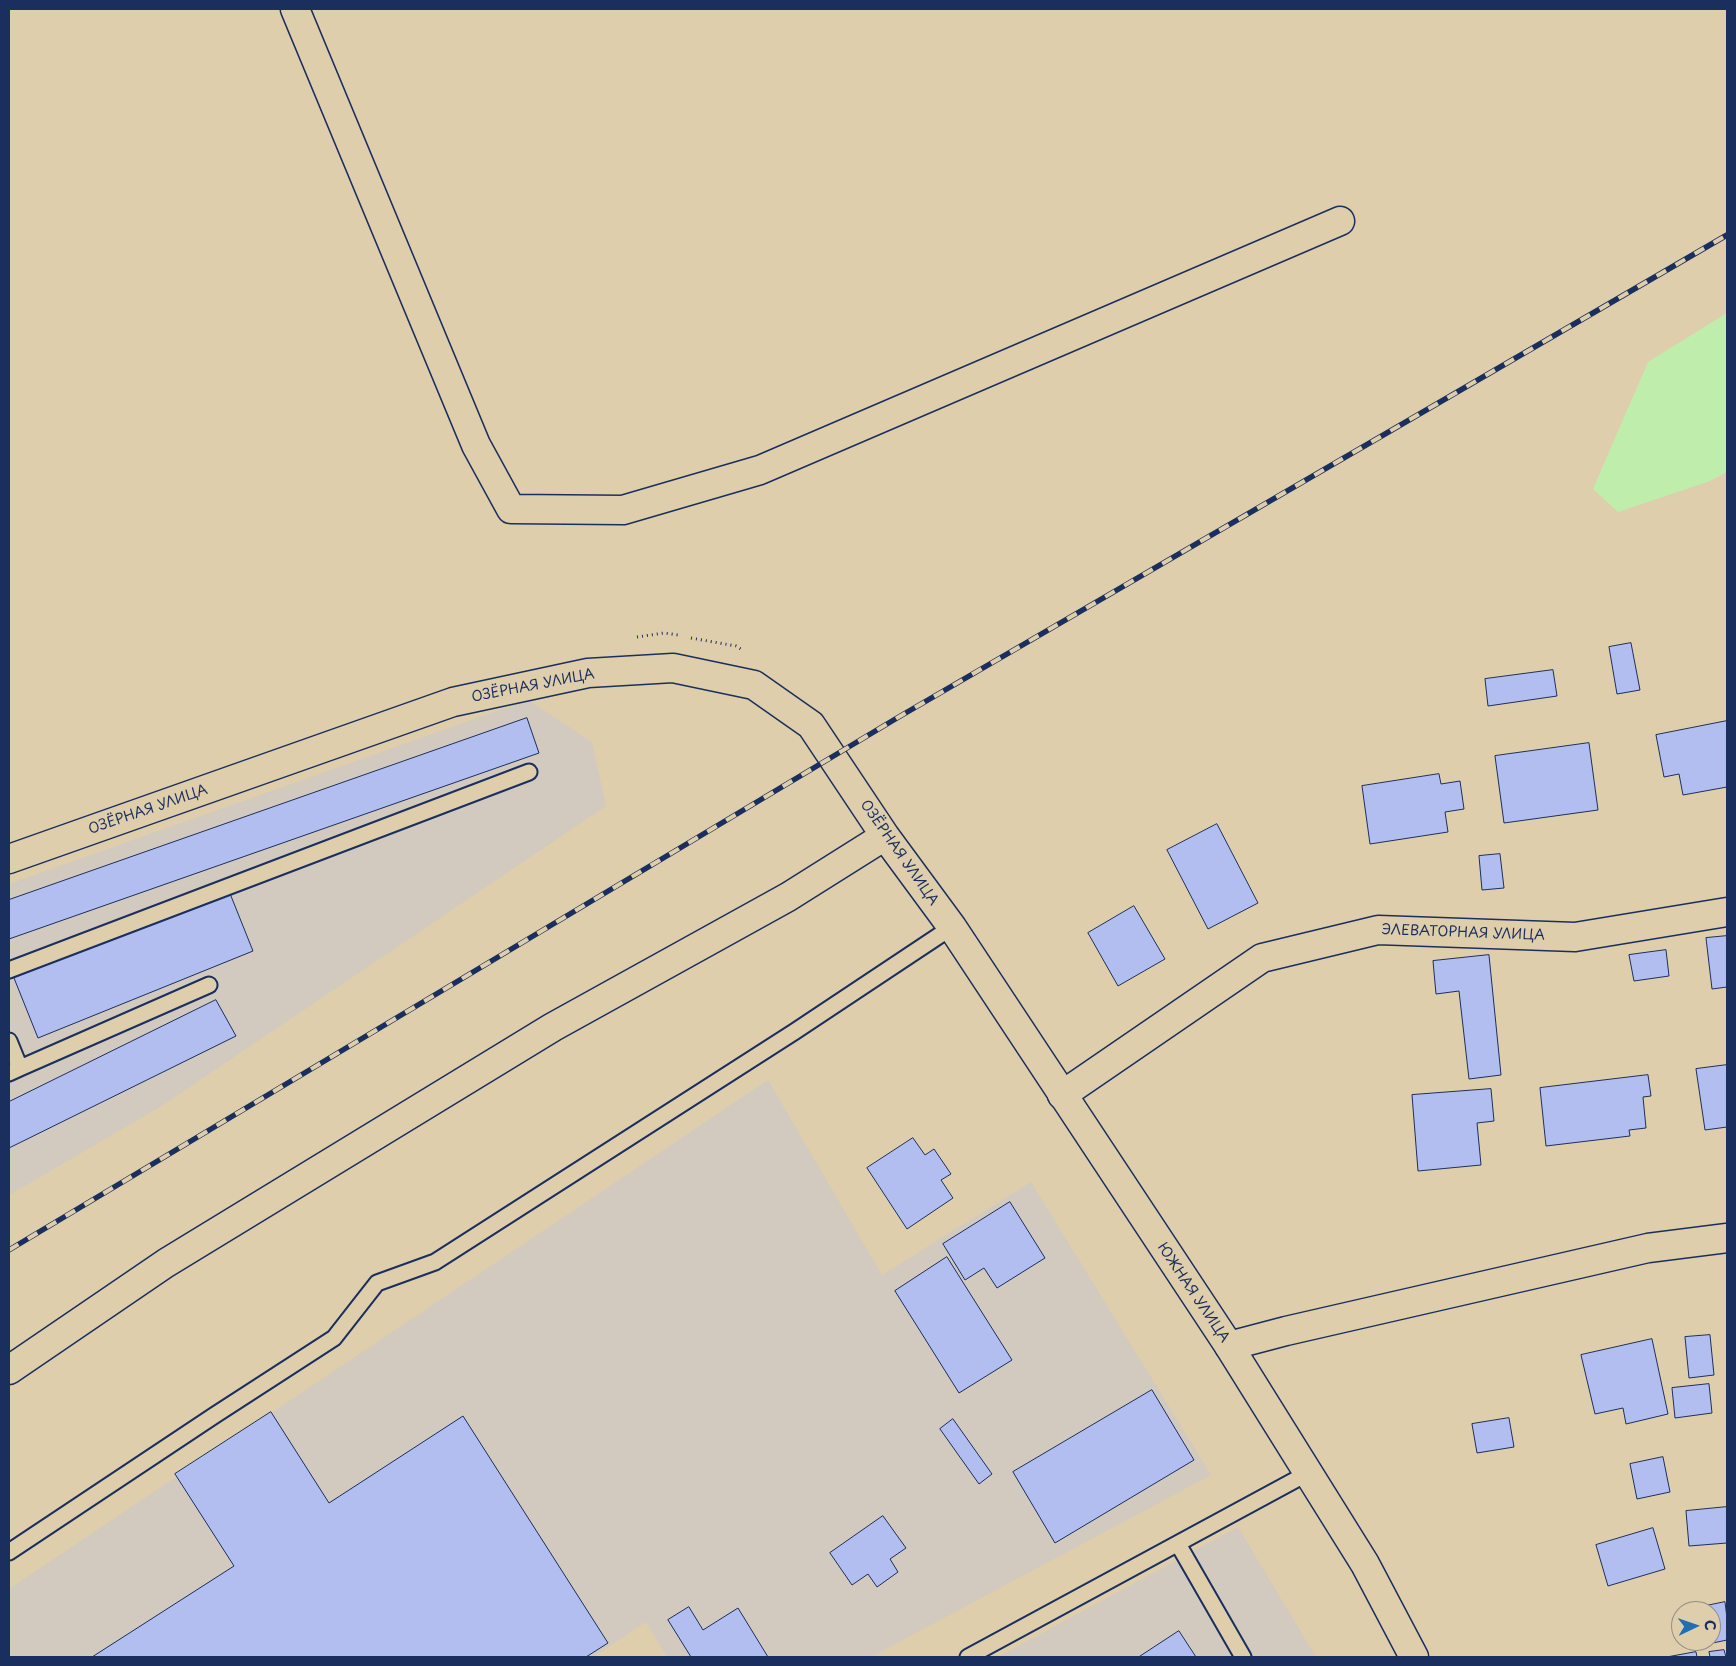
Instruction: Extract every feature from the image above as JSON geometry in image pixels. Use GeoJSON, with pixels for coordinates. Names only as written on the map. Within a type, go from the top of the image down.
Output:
{"type":"FeatureCollection","features":[{"type":"Feature","properties":{"kind":"street"},"geometry":{"type":"LineString","coordinates":[[295,9],[476,445],[511,509],[623,510],[760,470],[1340,221]]}},
{"type":"Feature","properties":{"kind":"street","name":"ОЗЁРНАЯ УЛИЦА"},"geometry":{"type":"LineString","coordinates":[[9,859],[453,702],[588,673],[673,668],[754,685],[811,725],[884,836],[955,932]]}},
{"type":"Feature","properties":{"kind":"street"},"geometry":{"type":"LineString","coordinates":[[9,1370],[166,1263],[552,1027],[788,897],[884,836]]}},
{"type":"Feature","properties":{"kind":"street","name":"ЭЛЕВАТОРНАЯ УЛИЦА"},"geometry":{"type":"LineString","coordinates":[[1062,1095],[1262,958],[1378,930],[1575,937],[1727,912]]}},
{"type":"Feature","properties":{"kind":"street","name":"ЮЖНАЯ УЛИЦА"},"geometry":{"type":"LineString","coordinates":[[955,932],[1229,1346],[1365,1564],[1414,1657]]}},
{"type":"Feature","properties":{"kind":"street"},"geometry":{"type":"LineString","coordinates":[[1229,1346],[1648,1248],[1727,1238]]}},
{"type":"Feature","properties":{"kind":"lane"},"geometry":{"type":"LineString","coordinates":[[9,970],[529,772]]}},
{"type":"Feature","properties":{"kind":"lane"},"geometry":{"type":"LineString","coordinates":[[9,1552],[215,1414],[334,1338],[377,1283],[435,1262],[794,1032],[955,932]]}},
{"type":"Feature","properties":{"kind":"lane"},"geometry":{"type":"LineString","coordinates":[[9,1041],[14,1070],[210,985]]}},
{"type":"Feature","properties":{"kind":"lane"},"geometry":{"type":"LineString","coordinates":[[973,1656],[1308,1473]]}},
{"type":"Feature","properties":{"kind":"lane"},"geometry":{"type":"LineString","coordinates":[[1178,1544],[1243,1657]]}},
{"type":"Feature","properties":{"kind":"shaded area"},"geometry":{"type":"Polygon","coordinates":[[[528,700],[592,742],[606,806],[160,1107],[9,1195],[9,884],[528,700]]]}},
{"type":"Feature","properties":{"kind":"shaded area"},"geometry":{"type":"Polygon","coordinates":[[[768,1080],[882,1275],[1031,1182],[1211,1475],[871,1657],[667,1657],[646,1622],[593,1657],[9,1657],[9,1589],[768,1080]]]}},
{"type":"Feature","properties":{"kind":"shaded area"},"geometry":{"type":"Polygon","coordinates":[[[1238,1527],[1316,1657],[998,1657],[1238,1527]]]}},
{"type":"Feature","properties":{"kind":"green space"},"geometry":{"type":"Polygon","coordinates":[[[1727,313],[1727,472],[1710,481],[1618,512],[1593,489],[1648,362],[1727,313]]]}},
{"type":"Feature","properties":{"kind":"building"},"geometry":{"type":"Polygon","coordinates":[[[1631,643],[1640,690],[1617,694],[1609,647],[1631,643]]]}},
{"type":"Feature","properties":{"kind":"building"},"geometry":{"type":"Polygon","coordinates":[[[1553,670],[1557,696],[1488,706],[1485,679],[1553,670]]]}},
{"type":"Feature","properties":{"kind":"building"},"geometry":{"type":"Polygon","coordinates":[[[527,718],[539,753],[9,939],[9,900],[527,718]]]}},
{"type":"Feature","properties":{"kind":"building"},"geometry":{"type":"Polygon","coordinates":[[[1727,721],[1727,787],[1683,795],[1679,774],[1664,777],[1656,735],[1727,721]]]}},
{"type":"Feature","properties":{"kind":"building"},"geometry":{"type":"Polygon","coordinates":[[[1589,743],[1598,810],[1504,823],[1495,756],[1589,743]]]}},
{"type":"Feature","properties":{"kind":"building"},"geometry":{"type":"Polygon","coordinates":[[[1439,774],[1441,784],[1460,781],[1464,809],[1445,812],[1448,832],[1370,844],[1362,786],[1439,774]]]}},
{"type":"Feature","properties":{"kind":"building"},"geometry":{"type":"Polygon","coordinates":[[[1217,824],[1258,903],[1208,929],[1167,850],[1217,824]]]}},
{"type":"Feature","properties":{"kind":"building"},"geometry":{"type":"Polygon","coordinates":[[[1500,854],[1504,888],[1482,890],[1479,856],[1500,854]]]}},
{"type":"Feature","properties":{"kind":"building"},"geometry":{"type":"Polygon","coordinates":[[[229,891],[253,951],[38,1038],[14,978],[229,891]]]}},
{"type":"Feature","properties":{"kind":"building"},"geometry":{"type":"Polygon","coordinates":[[[1134,906],[1165,959],[1118,986],[1088,933],[1134,906]]]}},
{"type":"Feature","properties":{"kind":"building"},"geometry":{"type":"Polygon","coordinates":[[[1727,936],[1727,987],[1712,989],[1706,938],[1727,936]]]}},
{"type":"Feature","properties":{"kind":"building"},"geometry":{"type":"Polygon","coordinates":[[[1666,950],[1669,976],[1634,981],[1629,955],[1666,950]]]}},
{"type":"Feature","properties":{"kind":"building"},"geometry":{"type":"Polygon","coordinates":[[[1489,955],[1501,1075],[1469,1079],[1459,991],[1436,994],[1433,961],[1489,955]]]}},
{"type":"Feature","properties":{"kind":"building"},"geometry":{"type":"Polygon","coordinates":[[[216,1000],[236,1036],[9,1148],[9,1102],[216,1000]]]}},
{"type":"Feature","properties":{"kind":"building"},"geometry":{"type":"Polygon","coordinates":[[[1727,1065],[1727,1127],[1705,1130],[1696,1069],[1727,1065]]]}},
{"type":"Feature","properties":{"kind":"building"},"geometry":{"type":"Polygon","coordinates":[[[1648,1075],[1651,1096],[1643,1097],[1646,1128],[1629,1130],[1630,1136],[1546,1146],[1540,1088],[1648,1075]]]}},
{"type":"Feature","properties":{"kind":"building"},"geometry":{"type":"Polygon","coordinates":[[[1491,1089],[1494,1121],[1477,1123],[1481,1165],[1418,1171],[1412,1095],[1491,1089]]]}},
{"type":"Feature","properties":{"kind":"building"},"geometry":{"type":"Polygon","coordinates":[[[913,1138],[925,1155],[934,1149],[951,1174],[941,1180],[953,1198],[907,1229],[867,1168],[913,1138]]]}},
{"type":"Feature","properties":{"kind":"building"},"geometry":{"type":"Polygon","coordinates":[[[1010,1202],[1045,1258],[997,1288],[984,1268],[965,1280],[943,1244],[1010,1202]]]}},
{"type":"Feature","properties":{"kind":"building"},"geometry":{"type":"Polygon","coordinates":[[[947,1257],[1012,1360],[959,1393],[895,1291],[947,1257]]]}},
{"type":"Feature","properties":{"kind":"building"},"geometry":{"type":"Polygon","coordinates":[[[1710,1335],[1714,1375],[1689,1378],[1685,1337],[1710,1335]]]}},
{"type":"Feature","properties":{"kind":"building"},"geometry":{"type":"Polygon","coordinates":[[[1652,1339],[1668,1414],[1626,1424],[1623,1408],[1595,1414],[1581,1355],[1652,1339]]]}},
{"type":"Feature","properties":{"kind":"building"},"geometry":{"type":"Polygon","coordinates":[[[1709,1384],[1712,1413],[1675,1418],[1672,1388],[1709,1384]]]}},
{"type":"Feature","properties":{"kind":"building"},"geometry":{"type":"Polygon","coordinates":[[[1152,1390],[1194,1460],[1055,1543],[1013,1472],[1152,1390]]]}},
{"type":"Feature","properties":{"kind":"building"},"geometry":{"type":"Polygon","coordinates":[[[271,1412],[329,1503],[463,1416],[608,1643],[586,1657],[92,1657],[234,1566],[175,1474],[271,1412]]]}},
{"type":"Feature","properties":{"kind":"building"},"geometry":{"type":"Polygon","coordinates":[[[1509,1418],[1514,1447],[1477,1453],[1472,1424],[1509,1418]]]}},
{"type":"Feature","properties":{"kind":"building"},"geometry":{"type":"Polygon","coordinates":[[[953,1419],[992,1474],[979,1484],[940,1429],[953,1419]]]}},
{"type":"Feature","properties":{"kind":"building"},"geometry":{"type":"Polygon","coordinates":[[[1663,1457],[1670,1492],[1637,1499],[1630,1464],[1663,1457]]]}},
{"type":"Feature","properties":{"kind":"building"},"geometry":{"type":"Polygon","coordinates":[[[1727,1507],[1727,1543],[1689,1546],[1686,1511],[1727,1507]]]}},
{"type":"Feature","properties":{"kind":"building"},"geometry":{"type":"Polygon","coordinates":[[[883,1516],[906,1548],[890,1559],[898,1572],[877,1587],[868,1574],[852,1585],[830,1553],[883,1516]]]}},
{"type":"Feature","properties":{"kind":"building"},"geometry":{"type":"Polygon","coordinates":[[[1653,1528],[1665,1569],[1608,1586],[1596,1545],[1653,1528]]]}},
{"type":"Feature","properties":{"kind":"building"},"geometry":{"type":"Polygon","coordinates":[[[1725,1602],[1727,1640],[1721,1641],[1721,1603],[1725,1602]]]}},
{"type":"Feature","properties":{"kind":"building"},"geometry":{"type":"Polygon","coordinates":[[[689,1607],[703,1630],[738,1608],[768,1657],[691,1657],[668,1620],[689,1607]]]}},
{"type":"Feature","properties":{"kind":"building"},"geometry":{"type":"Polygon","coordinates":[[[1179,1631],[1196,1657],[1139,1657],[1179,1631]]]}},
{"type":"Feature","properties":{"kind":"building"},"geometry":{"type":"Polygon","coordinates":[[[1724,1650],[1726,1657],[1710,1657],[1709,1652],[1724,1650]]]}},
{"type":"Feature","properties":{"kind":"building"},"geometry":{"type":"Polygon","coordinates":[[[1696,1652],[1697,1657],[1667,1657],[1696,1652]]]}},
{"type":"Feature","properties":{"kind":"railway"},"geometry":{"type":"LineString","coordinates":[[9,1250],[897,718],[1727,235]]}}]}
